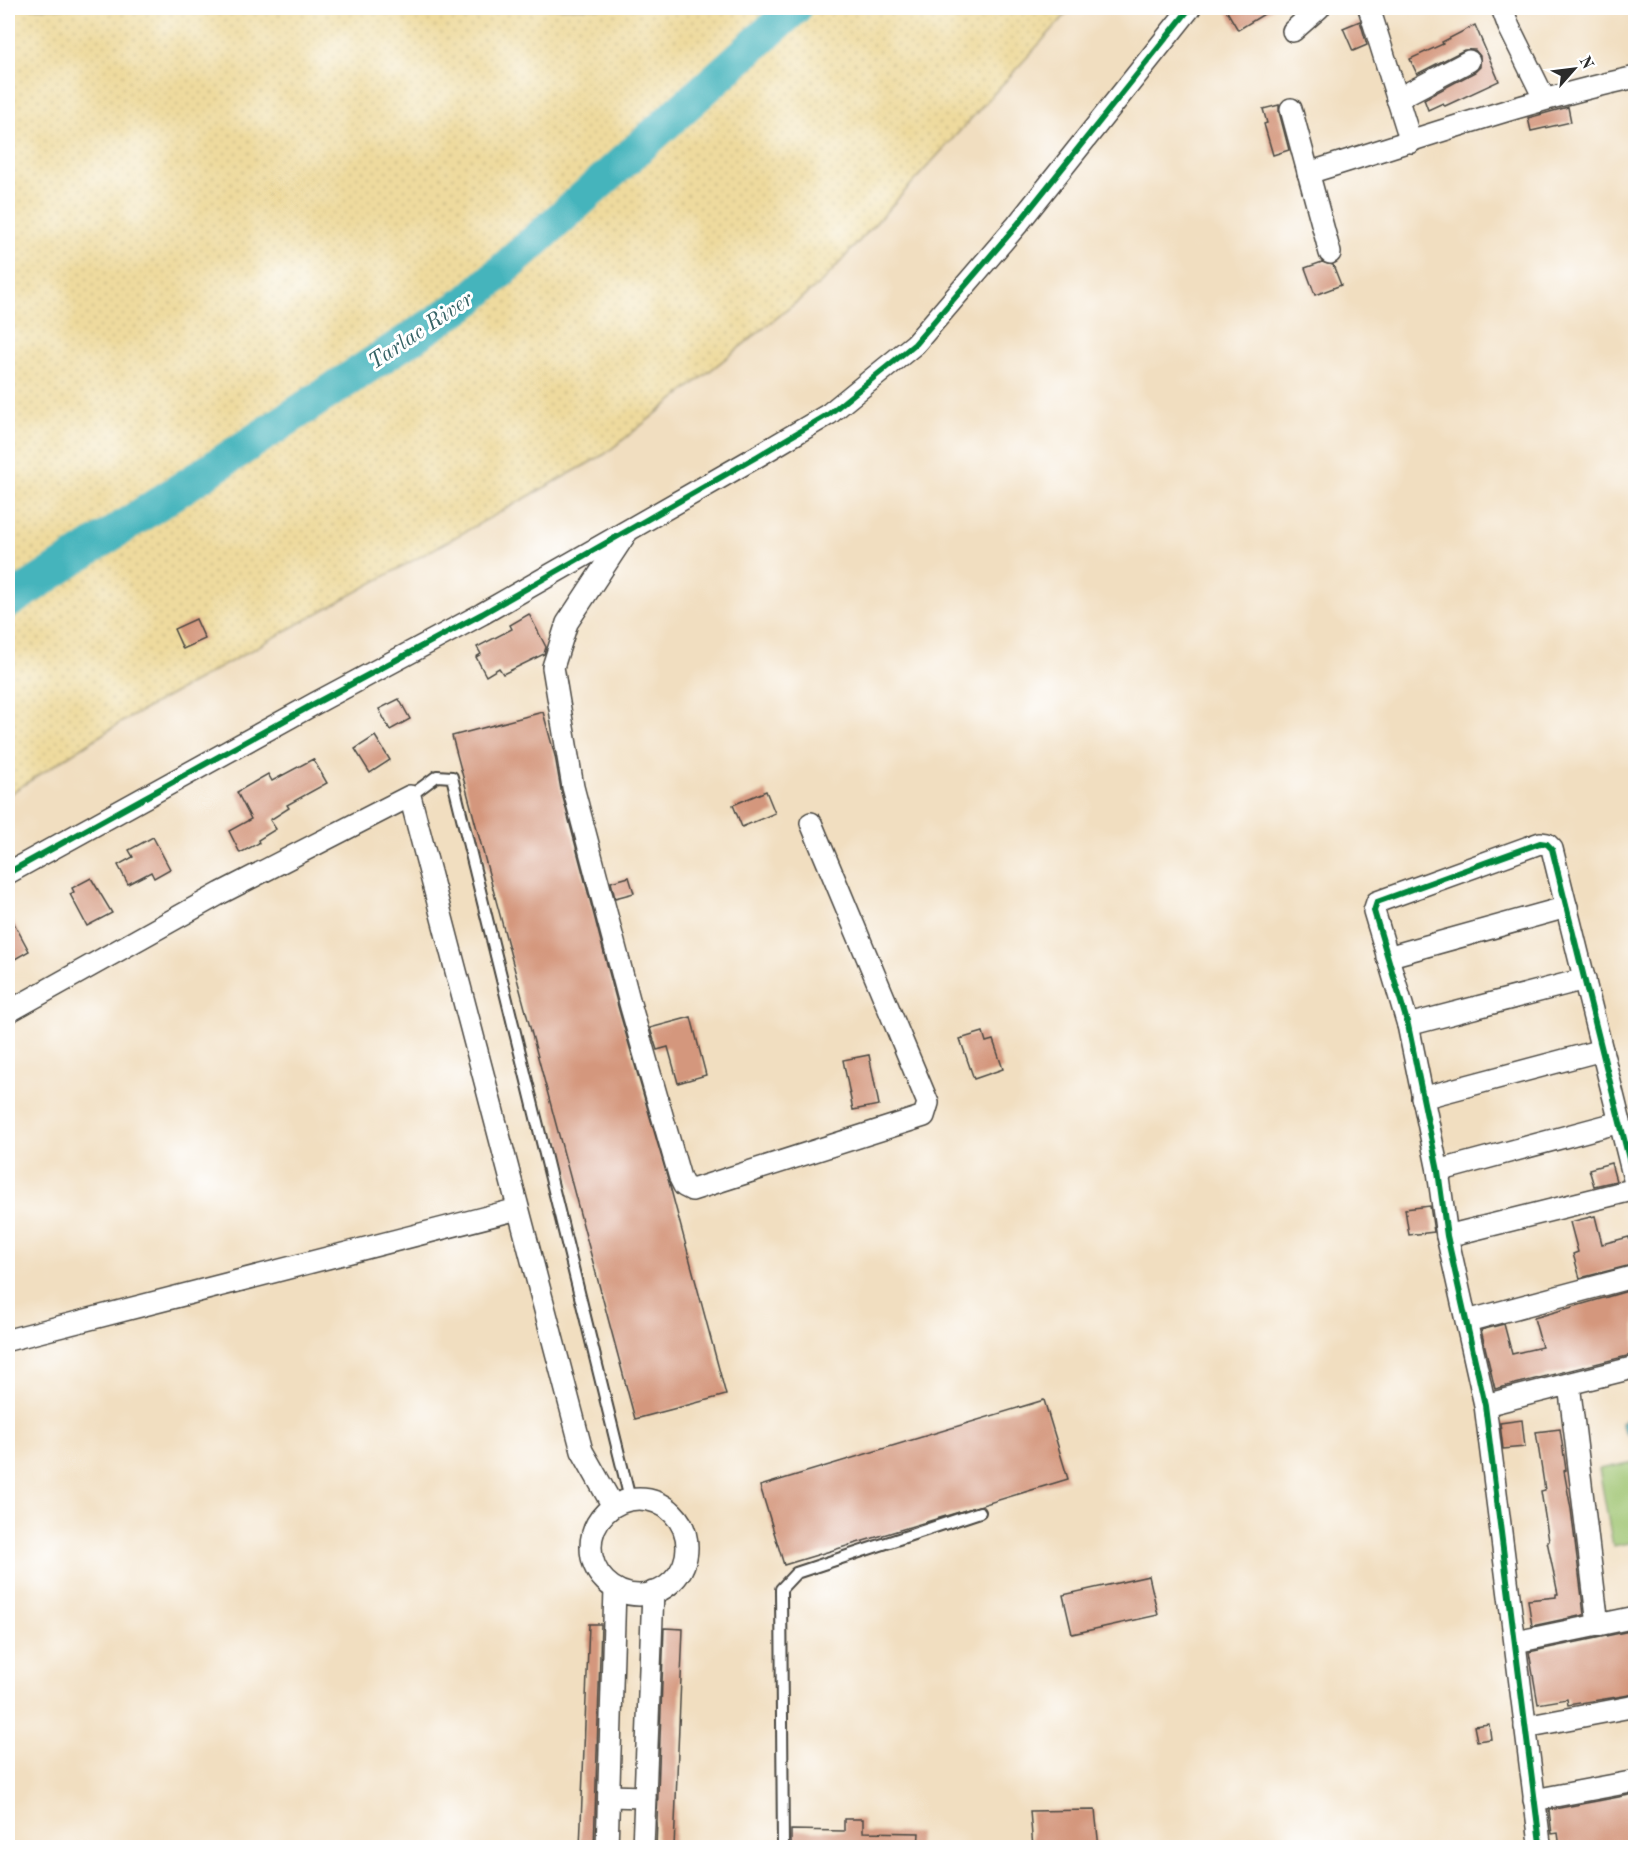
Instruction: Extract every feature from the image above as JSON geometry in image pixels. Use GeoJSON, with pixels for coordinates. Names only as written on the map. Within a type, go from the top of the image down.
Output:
{"type":"FeatureCollection","features":[{"type":"Feature","properties":{"kind":"street"},"geometry":{"type":"LineString","coordinates":[[8,873],[482,614],[829,414],[915,344],[1017,225],[1190,8]]}},
{"type":"Feature","properties":{"kind":"street"},"geometry":{"type":"LineString","coordinates":[[1293,31],[1319,8]]}},
{"type":"Feature","properties":{"kind":"street"},"geometry":{"type":"LineString","coordinates":[[1369,8],[1411,142]]}},
{"type":"Feature","properties":{"kind":"street"},"geometry":{"type":"LineString","coordinates":[[1502,8],[1544,98]]}},
{"type":"Feature","properties":{"kind":"street"},"geometry":{"type":"LineString","coordinates":[[1397,99],[1469,61]]}},
{"type":"Feature","properties":{"kind":"street"},"geometry":{"type":"LineString","coordinates":[[1308,172],[1411,142],[1544,98],[1635,77]]}},
{"type":"Feature","properties":{"kind":"street"},"geometry":{"type":"LineString","coordinates":[[1291,110],[1330,253]]}},
{"type":"Feature","properties":{"kind":"street"},"geometry":{"type":"LineString","coordinates":[[629,528],[567,623],[553,667],[573,786],[631,1007],[680,1178],[684,1186],[692,1190],[924,1116],[927,1110],[928,1102],[811,823]]}},
{"type":"Feature","properties":{"kind":"street"},"geometry":{"type":"LineString","coordinates":[[8,1012],[221,893],[410,795],[582,1451],[622,1502]]}},
{"type":"Feature","properties":{"kind":"street"},"geometry":{"type":"LineString","coordinates":[[1447,1236],[1635,1188],[1567,907],[1552,849],[1547,844],[1540,843],[1377,902],[1374,911],[1408,1025],[1438,1171],[1447,1236],[1485,1405],[1534,1800],[1540,1843],[1544,1848]]}},
{"type":"Feature","properties":{"kind":"street"},"geometry":{"type":"LineString","coordinates":[[1388,957],[1567,907]]}},
{"type":"Feature","properties":{"kind":"street"},"geometry":{"type":"LineString","coordinates":[[1408,1025],[1585,979]]}},
{"type":"Feature","properties":{"kind":"street"},"geometry":{"type":"LineString","coordinates":[[1422,1098],[1602,1050]]}},
{"type":"Feature","properties":{"kind":"street"},"geometry":{"type":"LineString","coordinates":[[1438,1171],[1620,1122]]}},
{"type":"Feature","properties":{"kind":"street"},"geometry":{"type":"LineString","coordinates":[[8,1340],[518,1209]]}},
{"type":"Feature","properties":{"kind":"street"},"geometry":{"type":"LineString","coordinates":[[1467,1321],[1635,1276]]}},
{"type":"Feature","properties":{"kind":"street"},"geometry":{"type":"LineString","coordinates":[[1485,1405],[1635,1367]]}},
{"type":"Feature","properties":{"kind":"street"},"geometry":{"type":"LineString","coordinates":[[1569,1384],[1598,1625]]}},
{"type":"Feature","properties":{"kind":"street"},"geometry":{"type":"LineString","coordinates":[[622,1502],[657,1502],[678,1517],[688,1542],[684,1568],[666,1588],[641,1596],[615,1589],[597,1572],[591,1548],[596,1524],[622,1502]]}},
{"type":"Feature","properties":{"kind":"street"},"geometry":{"type":"LineString","coordinates":[[607,1848],[615,1589]]}},
{"type":"Feature","properties":{"kind":"street"},"geometry":{"type":"LineString","coordinates":[[643,1848],[653,1592]]}},
{"type":"Feature","properties":{"kind":"street"},"geometry":{"type":"LineString","coordinates":[[1516,1642],[1635,1617]]}},
{"type":"Feature","properties":{"kind":"street"},"geometry":{"type":"LineString","coordinates":[[1525,1727],[1635,1706]]}},
{"type":"Feature","properties":{"kind":"street"},"geometry":{"type":"LineString","coordinates":[[1534,1800],[1635,1781]]}},
{"type":"Feature","properties":{"kind":"street"},"geometry":{"type":"LineString","coordinates":[[609,1796],[645,1797]]}},
{"type":"Feature","properties":{"kind":"lane"},"geometry":{"type":"LineString","coordinates":[[410,795],[437,776],[452,777],[622,1502]]}},
{"type":"Feature","properties":{"kind":"lane"},"geometry":{"type":"LineString","coordinates":[[783,1848],[781,1589],[796,1573],[980,1512]]}},
{"type":"Feature","properties":{"kind":"sand"},"geometry":{"type":"Polygon","coordinates":[[[8,8],[1072,8],[822,282],[605,454],[120,723],[8,795],[8,8]]]}},
{"type":"Feature","properties":{"kind":"green space"},"geometry":{"type":"Polygon","coordinates":[[[1635,1462],[1635,1542],[1613,1546],[1599,1469],[1635,1462]]]}},
{"type":"Feature","properties":{"kind":"water"},"geometry":{"type":"Polygon","coordinates":[[[1625,1420],[1635,1421],[1635,1443],[1625,1432],[1621,1423],[1625,1420]]]}},
{"type":"Feature","properties":{"kind":"building"},"geometry":{"type":"Polygon","coordinates":[[[1225,8],[1274,8],[1238,30],[1225,8]]]}},
{"type":"Feature","properties":{"kind":"building"},"geometry":{"type":"Polygon","coordinates":[[[1360,21],[1367,45],[1353,51],[1343,28],[1360,21]]]}},
{"type":"Feature","properties":{"kind":"building"},"geometry":{"type":"Polygon","coordinates":[[[1475,25],[1499,81],[1445,106],[1443,103],[1428,110],[1424,99],[1475,72],[1480,67],[1480,56],[1475,50],[1464,50],[1417,74],[1410,59],[1443,44],[1442,42],[1475,25]]]}},
{"type":"Feature","properties":{"kind":"building"},"geometry":{"type":"Polygon","coordinates":[[[1279,105],[1289,150],[1273,155],[1264,124],[1267,123],[1263,109],[1279,105]]]}},
{"type":"Feature","properties":{"kind":"building"},"geometry":{"type":"Polygon","coordinates":[[[1568,107],[1571,122],[1531,131],[1528,118],[1568,107]]]}},
{"type":"Feature","properties":{"kind":"building"},"geometry":{"type":"Polygon","coordinates":[[[1322,262],[1333,265],[1341,285],[1315,295],[1305,268],[1322,262]]]}},
{"type":"Feature","properties":{"kind":"building"},"geometry":{"type":"Polygon","coordinates":[[[529,614],[546,647],[544,654],[503,674],[499,668],[486,676],[476,657],[481,654],[477,647],[512,629],[510,625],[529,614]]]}},
{"type":"Feature","properties":{"kind":"building"},"geometry":{"type":"Polygon","coordinates":[[[196,619],[205,639],[183,649],[174,629],[196,619]]]}},
{"type":"Feature","properties":{"kind":"building"},"geometry":{"type":"Polygon","coordinates":[[[399,699],[410,719],[390,730],[379,709],[399,699]]]}},
{"type":"Feature","properties":{"kind":"building"},"geometry":{"type":"Polygon","coordinates":[[[543,712],[561,790],[619,1010],[670,1186],[726,1395],[635,1419],[452,736],[543,712]]]}},
{"type":"Feature","properties":{"kind":"building"},"geometry":{"type":"Polygon","coordinates":[[[375,736],[390,760],[370,773],[355,749],[375,736]]]}},
{"type":"Feature","properties":{"kind":"building"},"geometry":{"type":"Polygon","coordinates":[[[313,759],[327,783],[287,805],[289,808],[270,820],[276,829],[258,840],[259,843],[240,853],[229,831],[251,819],[237,792],[268,774],[272,781],[313,759]]]}},
{"type":"Feature","properties":{"kind":"building"},"geometry":{"type":"Polygon","coordinates":[[[766,791],[775,813],[742,827],[733,805],[766,791]]]}},
{"type":"Feature","properties":{"kind":"building"},"geometry":{"type":"Polygon","coordinates":[[[153,837],[170,869],[154,878],[151,872],[128,884],[118,865],[133,857],[129,850],[153,837]]]}},
{"type":"Feature","properties":{"kind":"building"},"geometry":{"type":"Polygon","coordinates":[[[629,877],[634,893],[615,898],[611,882],[629,877]]]}},
{"type":"Feature","properties":{"kind":"building"},"geometry":{"type":"Polygon","coordinates":[[[91,878],[112,913],[87,926],[70,894],[74,892],[72,888],[91,878]]]}},
{"type":"Feature","properties":{"kind":"building"},"geometry":{"type":"Polygon","coordinates":[[[8,912],[29,951],[8,963],[8,912]]]}},
{"type":"Feature","properties":{"kind":"building"},"geometry":{"type":"Polygon","coordinates":[[[691,1017],[706,1075],[678,1083],[668,1047],[657,1050],[650,1028],[691,1017]]]}},
{"type":"Feature","properties":{"kind":"building"},"geometry":{"type":"Polygon","coordinates":[[[983,1032],[986,1042],[993,1040],[1003,1069],[974,1079],[960,1039],[983,1032]]]}},
{"type":"Feature","properties":{"kind":"building"},"geometry":{"type":"Polygon","coordinates":[[[869,1055],[879,1105],[853,1110],[843,1060],[869,1055]]]}},
{"type":"Feature","properties":{"kind":"building"},"geometry":{"type":"Polygon","coordinates":[[[1611,1163],[1616,1181],[1594,1186],[1589,1169],[1611,1163]]]}},
{"type":"Feature","properties":{"kind":"building"},"geometry":{"type":"Polygon","coordinates":[[[1430,1206],[1434,1232],[1409,1235],[1405,1209],[1430,1206]]]}},
{"type":"Feature","properties":{"kind":"building"},"geometry":{"type":"Polygon","coordinates":[[[1595,1216],[1602,1244],[1629,1237],[1635,1264],[1580,1278],[1573,1254],[1578,1252],[1570,1222],[1595,1216]]]}},
{"type":"Feature","properties":{"kind":"building"},"geometry":{"type":"Polygon","coordinates":[[[1635,1289],[1635,1354],[1495,1389],[1481,1330],[1504,1324],[1512,1354],[1542,1347],[1534,1318],[1635,1289]]]}},
{"type":"Feature","properties":{"kind":"building"},"geometry":{"type":"Polygon","coordinates":[[[1044,1400],[1068,1479],[784,1565],[760,1486],[1044,1400]]]}},
{"type":"Feature","properties":{"kind":"building"},"geometry":{"type":"Polygon","coordinates":[[[1522,1420],[1525,1447],[1503,1449],[1500,1423],[1522,1420]]]}},
{"type":"Feature","properties":{"kind":"building"},"geometry":{"type":"Polygon","coordinates":[[[1560,1429],[1584,1615],[1532,1626],[1528,1600],[1556,1597],[1558,1594],[1547,1541],[1549,1541],[1541,1491],[1545,1490],[1536,1432],[1560,1429]]]}},
{"type":"Feature","properties":{"kind":"building"},"geometry":{"type":"Polygon","coordinates":[[[1149,1576],[1158,1615],[1072,1634],[1063,1595],[1149,1576]]]}},
{"type":"Feature","properties":{"kind":"building"},"geometry":{"type":"Polygon","coordinates":[[[589,1624],[601,1624],[594,1848],[580,1848],[589,1624]]]}},
{"type":"Feature","properties":{"kind":"building"},"geometry":{"type":"Polygon","coordinates":[[[664,1628],[683,1629],[674,1848],[656,1848],[664,1628]]]}},
{"type":"Feature","properties":{"kind":"building"},"geometry":{"type":"Polygon","coordinates":[[[1635,1630],[1635,1694],[1568,1705],[1567,1699],[1538,1704],[1529,1652],[1635,1630]]]}},
{"type":"Feature","properties":{"kind":"building"},"geometry":{"type":"Polygon","coordinates":[[[1489,1724],[1491,1739],[1477,1741],[1474,1726],[1489,1724]]]}},
{"type":"Feature","properties":{"kind":"building"},"geometry":{"type":"Polygon","coordinates":[[[1635,1794],[1635,1842],[1612,1848],[1560,1848],[1558,1833],[1552,1834],[1549,1810],[1635,1794]]]}},
{"type":"Feature","properties":{"kind":"building"},"geometry":{"type":"Polygon","coordinates":[[[1095,1810],[1099,1848],[1033,1848],[1030,1811],[1095,1810]]]}},
{"type":"Feature","properties":{"kind":"building"},"geometry":{"type":"Polygon","coordinates":[[[844,1819],[863,1819],[863,1832],[919,1833],[918,1848],[791,1848],[791,1830],[844,1831],[844,1819]]]}},
{"type":"Feature","properties":{"kind":"waterway","name":"Tarlac River"},"geometry":{"type":"LineString","coordinates":[[8,602],[468,301],[795,8]]}},
{"type":"Feature","properties":{"kind":"cycle path"},"geometry":{"type":"LineString","coordinates":[[8,873],[482,614],[829,414],[915,344],[1017,225],[1190,8]]}},
{"type":"Feature","properties":{"kind":"cycle path"},"geometry":{"type":"LineString","coordinates":[[1543,1848],[1540,1843],[1485,1405],[1447,1236],[1438,1171],[1408,1025],[1374,911],[1377,902],[1540,843],[1547,844],[1552,849],[1636,1187]]}}]}
